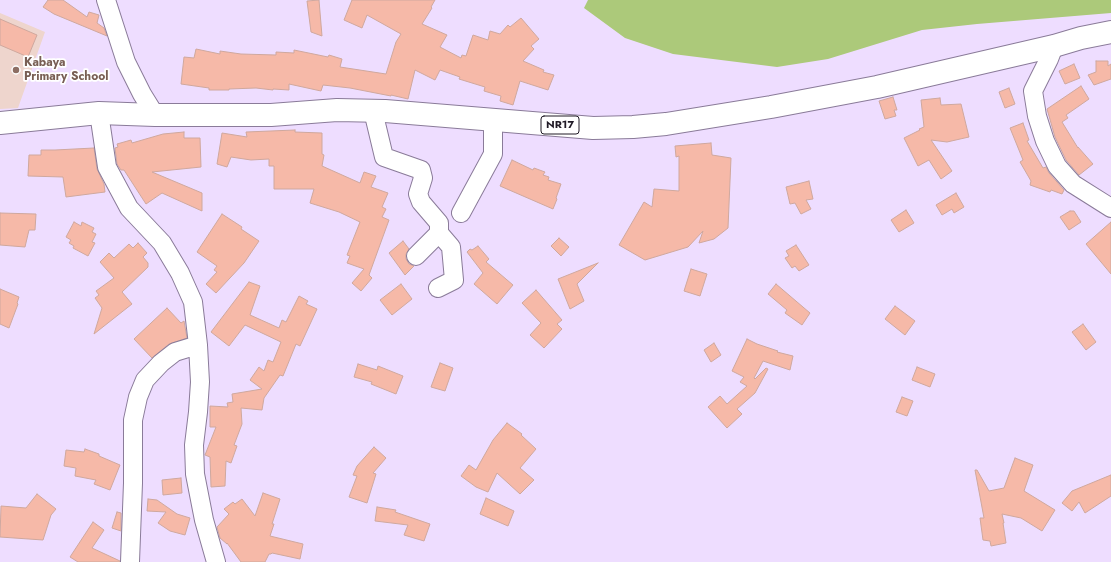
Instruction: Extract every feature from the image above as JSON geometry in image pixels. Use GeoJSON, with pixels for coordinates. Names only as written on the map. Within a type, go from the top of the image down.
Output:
{"type":"FeatureCollection","features":[{"type":"Feature","properties":{"kind":"main road","name":"NR17"},"geometry":{"type":"LineString","coordinates":[[0,123],[99,113],[155,115],[271,115],[337,110],[372,111],[593,128],[634,127],[666,124],[771,107],[877,87],[1111,32]]}},
{"type":"Feature","properties":{"kind":"street"},"geometry":{"type":"LineString","coordinates":[[106,0],[126,62],[142,94],[155,115]]}},
{"type":"Feature","properties":{"kind":"street"},"geometry":{"type":"LineString","coordinates":[[1054,46],[1033,91],[1037,116],[1045,140],[1057,166],[1073,184],[1111,208]]}},
{"type":"Feature","properties":{"kind":"street"},"geometry":{"type":"LineString","coordinates":[[372,111],[384,157],[421,170],[423,178],[418,194],[421,202],[439,223],[439,233],[451,247],[454,280],[438,288]]}},
{"type":"Feature","properties":{"kind":"street"},"geometry":{"type":"LineString","coordinates":[[99,113],[107,167],[129,208],[162,243],[180,272],[193,302],[198,345],[200,382],[194,445],[195,474],[204,520],[216,562]]}},
{"type":"Feature","properties":{"kind":"street"},"geometry":{"type":"LineString","coordinates":[[461,213],[493,154],[493,120]]}},
{"type":"Feature","properties":{"kind":"street"},"geometry":{"type":"LineString","coordinates":[[416,256],[439,233]]}},
{"type":"Feature","properties":{"kind":"street"},"geometry":{"type":"LineString","coordinates":[[130,562],[134,460],[133,420],[138,397],[145,380],[161,363],[175,352],[198,345]]}},
{"type":"Feature","properties":{"kind":"shaded area","name":"Kabaya Primary School"},"geometry":{"type":"Polygon","coordinates":[[[0,13],[45,32],[18,108],[0,109],[0,13]]]}},
{"type":"Feature","properties":{"kind":"green space"},"geometry":{"type":"Polygon","coordinates":[[[588,0],[1111,0],[1111,13],[922,30],[828,59],[777,67],[673,54],[625,38],[584,8],[588,0]]]}},
{"type":"Feature","properties":{"kind":"building"},"geometry":{"type":"Polygon","coordinates":[[[48,0],[63,0],[87,17],[89,12],[99,15],[97,23],[104,28],[107,36],[54,14],[43,7],[48,0]]]}},
{"type":"Feature","properties":{"kind":"building"},"geometry":{"type":"Polygon","coordinates":[[[319,0],[322,36],[311,32],[307,1],[319,0]]]}},
{"type":"Feature","properties":{"kind":"building"},"geometry":{"type":"Polygon","coordinates":[[[352,0],[435,0],[422,24],[447,35],[440,47],[461,58],[462,55],[466,56],[473,35],[488,40],[490,31],[500,34],[508,25],[510,27],[521,18],[539,39],[531,46],[534,49],[523,61],[544,70],[543,72],[554,75],[548,90],[520,81],[513,105],[500,101],[501,96],[484,91],[485,87],[459,79],[460,77],[440,70],[435,80],[415,70],[408,99],[350,88],[323,85],[321,91],[289,84],[289,90],[256,88],[209,90],[209,88],[181,84],[184,57],[194,58],[196,49],[220,54],[220,51],[241,54],[276,55],[276,52],[294,53],[294,50],[328,57],[329,55],[342,59],[340,67],[386,74],[396,42],[401,34],[367,15],[362,28],[344,20],[352,0]]]}},
{"type":"Feature","properties":{"kind":"building"},"geometry":{"type":"Polygon","coordinates":[[[0,19],[37,35],[28,57],[0,45],[0,19]]]}},
{"type":"Feature","properties":{"kind":"building"},"geometry":{"type":"Polygon","coordinates":[[[1096,61],[1108,61],[1108,66],[1111,64],[1111,79],[1094,85],[1088,75],[1096,72],[1096,61]]]}},
{"type":"Feature","properties":{"kind":"building"},"geometry":{"type":"Polygon","coordinates":[[[1074,64],[1080,78],[1065,84],[1059,71],[1074,64]]]}},
{"type":"Feature","properties":{"kind":"building"},"geometry":{"type":"Polygon","coordinates":[[[1081,86],[1089,99],[1066,115],[1068,118],[1062,122],[1078,148],[1093,164],[1079,175],[1066,160],[1055,137],[1047,109],[1081,86]]]}},
{"type":"Feature","properties":{"kind":"building"},"geometry":{"type":"Polygon","coordinates":[[[1009,88],[1015,104],[1005,108],[999,92],[1009,88]]]}},
{"type":"Feature","properties":{"kind":"building"},"geometry":{"type":"Polygon","coordinates":[[[893,97],[897,110],[894,110],[896,116],[885,119],[879,101],[893,97]]]}},
{"type":"Feature","properties":{"kind":"building"},"geometry":{"type":"Polygon","coordinates":[[[940,98],[941,105],[961,104],[969,137],[947,142],[931,140],[952,171],[941,179],[929,160],[918,166],[904,138],[924,127],[921,100],[940,98]]]}},
{"type":"Feature","properties":{"kind":"building"},"geometry":{"type":"Polygon","coordinates":[[[1023,123],[1029,140],[1027,141],[1043,168],[1046,167],[1049,173],[1064,190],[1062,194],[1051,190],[1050,192],[1030,185],[1031,181],[1020,162],[1023,160],[1010,128],[1023,123]]]}},
{"type":"Feature","properties":{"kind":"building"},"geometry":{"type":"Polygon","coordinates":[[[295,130],[295,132],[322,133],[322,154],[324,155],[322,166],[360,183],[364,172],[376,176],[371,187],[388,193],[382,207],[386,209],[382,217],[389,220],[369,275],[372,278],[361,291],[352,283],[364,269],[347,263],[350,256],[347,255],[360,222],[339,212],[310,203],[314,189],[274,189],[274,166],[269,166],[269,159],[251,160],[231,157],[227,167],[217,164],[222,133],[247,137],[246,132],[295,130]]]}},
{"type":"Feature","properties":{"kind":"building"},"geometry":{"type":"Polygon","coordinates":[[[184,132],[184,138],[200,138],[201,167],[152,172],[202,193],[202,211],[162,193],[146,204],[124,170],[121,170],[117,164],[115,148],[118,147],[117,144],[131,140],[132,143],[163,134],[184,132]]]}},
{"type":"Feature","properties":{"kind":"building"},"geometry":{"type":"Polygon","coordinates":[[[711,143],[712,155],[731,158],[728,228],[714,239],[699,243],[703,231],[688,247],[645,260],[619,245],[644,202],[652,207],[654,189],[679,191],[679,156],[676,157],[675,146],[711,143]]]}},
{"type":"Feature","properties":{"kind":"building"},"geometry":{"type":"Polygon","coordinates":[[[94,148],[97,169],[104,184],[105,192],[66,197],[63,177],[28,176],[29,155],[41,155],[41,150],[94,148]]]}},
{"type":"Feature","properties":{"kind":"building"},"geometry":{"type":"Polygon","coordinates":[[[512,160],[533,170],[534,168],[545,172],[543,175],[549,177],[548,180],[561,184],[553,209],[500,186],[512,160]]]}},
{"type":"Feature","properties":{"kind":"building"},"geometry":{"type":"Polygon","coordinates":[[[809,181],[813,199],[806,200],[811,209],[801,214],[795,203],[790,204],[786,187],[809,181]]]}},
{"type":"Feature","properties":{"kind":"building"},"geometry":{"type":"Polygon","coordinates":[[[956,193],[964,207],[954,213],[952,209],[942,215],[936,205],[956,193]]]}},
{"type":"Feature","properties":{"kind":"building"},"geometry":{"type":"Polygon","coordinates":[[[906,210],[914,223],[899,232],[891,220],[906,210]]]}},
{"type":"Feature","properties":{"kind":"building"},"geometry":{"type":"Polygon","coordinates":[[[1070,211],[1074,211],[1081,222],[1069,230],[1060,217],[1070,211]]]}},
{"type":"Feature","properties":{"kind":"building"},"geometry":{"type":"Polygon","coordinates":[[[0,213],[36,214],[35,230],[29,230],[25,247],[0,245],[0,213]]]}},
{"type":"Feature","properties":{"kind":"building"},"geometry":{"type":"Polygon","coordinates":[[[222,214],[242,227],[241,229],[259,241],[244,263],[216,293],[206,284],[217,272],[214,270],[217,266],[197,252],[222,214]]]}},
{"type":"Feature","properties":{"kind":"building"},"geometry":{"type":"Polygon","coordinates":[[[74,222],[81,226],[82,222],[94,228],[92,232],[96,234],[92,242],[95,243],[88,256],[73,248],[74,246],[69,243],[71,240],[66,237],[74,222]]]}},
{"type":"Feature","properties":{"kind":"building"},"geometry":{"type":"Polygon","coordinates":[[[1111,222],[1111,274],[1086,244],[1111,222]]]}},
{"type":"Feature","properties":{"kind":"building"},"geometry":{"type":"Polygon","coordinates":[[[559,238],[569,247],[561,256],[551,246],[559,238]]]}},
{"type":"Feature","properties":{"kind":"building"},"geometry":{"type":"Polygon","coordinates":[[[403,241],[409,249],[406,254],[406,259],[409,264],[414,266],[405,275],[389,253],[403,241]]]}},
{"type":"Feature","properties":{"kind":"building"},"geometry":{"type":"Polygon","coordinates":[[[138,243],[147,253],[143,257],[148,263],[148,267],[122,292],[132,304],[94,334],[102,308],[95,298],[99,295],[96,291],[114,278],[100,262],[109,253],[114,258],[129,244],[133,248],[138,243]]]}},
{"type":"Feature","properties":{"kind":"building"},"geometry":{"type":"Polygon","coordinates":[[[796,245],[809,265],[799,271],[795,266],[792,268],[785,258],[789,256],[786,251],[796,245]]]}},
{"type":"Feature","properties":{"kind":"building"},"geometry":{"type":"Polygon","coordinates":[[[478,246],[489,259],[486,262],[513,285],[497,304],[474,284],[483,273],[467,252],[478,246]]]}},
{"type":"Feature","properties":{"kind":"building"},"geometry":{"type":"Polygon","coordinates":[[[598,263],[577,284],[584,301],[570,309],[558,279],[598,263]]]}},
{"type":"Feature","properties":{"kind":"building"},"geometry":{"type":"Polygon","coordinates":[[[691,269],[707,274],[700,296],[684,291],[691,269]]]}},
{"type":"Feature","properties":{"kind":"building"},"geometry":{"type":"Polygon","coordinates":[[[249,282],[260,286],[250,315],[279,328],[282,320],[286,322],[299,296],[308,301],[306,304],[317,309],[300,346],[296,344],[283,376],[280,375],[264,398],[262,410],[241,408],[242,424],[234,445],[237,446],[231,463],[226,461],[225,486],[211,487],[210,457],[205,455],[216,427],[210,427],[210,406],[228,407],[227,403],[233,402],[232,394],[262,389],[250,380],[259,367],[264,371],[268,360],[273,362],[281,342],[245,325],[229,346],[211,332],[249,282]]]}},
{"type":"Feature","properties":{"kind":"building"},"geometry":{"type":"Polygon","coordinates":[[[401,284],[412,299],[392,315],[380,300],[401,284]]]}},
{"type":"Feature","properties":{"kind":"building"},"geometry":{"type":"Polygon","coordinates":[[[776,284],[810,313],[802,325],[785,313],[787,310],[768,294],[776,284]]]}},
{"type":"Feature","properties":{"kind":"building"},"geometry":{"type":"Polygon","coordinates":[[[0,289],[19,297],[9,328],[0,324],[0,289]]]}},
{"type":"Feature","properties":{"kind":"building"},"geometry":{"type":"Polygon","coordinates":[[[536,290],[562,320],[557,324],[562,329],[544,348],[530,335],[541,323],[522,303],[536,290]]]}},
{"type":"Feature","properties":{"kind":"building"},"geometry":{"type":"Polygon","coordinates":[[[895,306],[915,321],[905,335],[885,319],[895,306]]]}},
{"type":"Feature","properties":{"kind":"building"},"geometry":{"type":"Polygon","coordinates":[[[167,308],[181,323],[184,321],[187,338],[169,344],[152,358],[134,339],[167,308]]]}},
{"type":"Feature","properties":{"kind":"building"},"geometry":{"type":"Polygon","coordinates":[[[1083,324],[1096,342],[1086,350],[1072,332],[1083,324]]]}},
{"type":"Feature","properties":{"kind":"building"},"geometry":{"type":"Polygon","coordinates":[[[747,339],[778,351],[777,352],[793,356],[790,370],[763,361],[754,378],[755,379],[766,368],[768,369],[755,393],[737,409],[742,414],[727,428],[708,407],[720,396],[727,404],[747,386],[740,382],[744,377],[732,371],[747,339]]]}},
{"type":"Feature","properties":{"kind":"building"},"geometry":{"type":"Polygon","coordinates":[[[714,343],[721,355],[711,362],[704,350],[714,343]]]}},
{"type":"Feature","properties":{"kind":"building"},"geometry":{"type":"Polygon","coordinates":[[[440,363],[453,368],[445,391],[431,387],[440,363]]]}},
{"type":"Feature","properties":{"kind":"building"},"geometry":{"type":"Polygon","coordinates":[[[358,364],[377,370],[378,366],[403,376],[396,394],[371,384],[372,382],[354,377],[358,364]]]}},
{"type":"Feature","properties":{"kind":"building"},"geometry":{"type":"Polygon","coordinates":[[[917,367],[935,374],[930,387],[912,380],[917,367]]]}},
{"type":"Feature","properties":{"kind":"building"},"geometry":{"type":"Polygon","coordinates":[[[902,397],[913,401],[907,416],[896,412],[902,397]]]}},
{"type":"Feature","properties":{"kind":"building"},"geometry":{"type":"Polygon","coordinates":[[[507,423],[522,434],[521,435],[536,449],[520,468],[534,480],[520,494],[497,473],[488,492],[476,487],[461,476],[469,465],[476,470],[493,440],[507,423]]]}},
{"type":"Feature","properties":{"kind":"building"},"geometry":{"type":"Polygon","coordinates":[[[374,447],[386,458],[373,473],[376,474],[367,503],[349,497],[357,476],[353,475],[357,466],[374,447]]]}},
{"type":"Feature","properties":{"kind":"building"},"geometry":{"type":"Polygon","coordinates":[[[85,449],[99,454],[99,456],[120,465],[110,490],[94,484],[96,480],[75,476],[76,468],[64,466],[66,450],[84,452],[85,449]]]}},
{"type":"Feature","properties":{"kind":"building"},"geometry":{"type":"Polygon","coordinates":[[[1015,458],[1033,465],[1024,491],[1055,510],[1042,531],[1021,518],[1002,514],[1006,543],[991,546],[990,541],[983,540],[980,518],[984,518],[975,470],[977,470],[989,491],[1004,488],[1015,458]]]}},
{"type":"Feature","properties":{"kind":"building"},"geometry":{"type":"Polygon","coordinates":[[[1111,475],[1111,496],[1085,513],[1079,502],[1072,511],[1062,503],[1072,491],[1111,475]]]}},
{"type":"Feature","properties":{"kind":"building"},"geometry":{"type":"Polygon","coordinates":[[[181,478],[182,493],[163,495],[162,480],[181,478]]]}},
{"type":"Feature","properties":{"kind":"building"},"geometry":{"type":"Polygon","coordinates":[[[263,493],[280,499],[272,524],[274,524],[270,536],[303,544],[300,559],[272,553],[269,554],[265,562],[241,562],[227,543],[220,538],[217,527],[229,514],[224,509],[233,502],[235,504],[242,499],[255,516],[263,493]]]}},
{"type":"Feature","properties":{"kind":"building"},"geometry":{"type":"Polygon","coordinates":[[[37,494],[56,509],[51,515],[43,540],[0,537],[1,506],[26,508],[37,494]]]}},
{"type":"Feature","properties":{"kind":"building"},"geometry":{"type":"Polygon","coordinates":[[[486,498],[514,511],[508,526],[480,514],[486,498]]]}},
{"type":"Feature","properties":{"kind":"building"},"geometry":{"type":"Polygon","coordinates":[[[148,499],[157,500],[177,514],[190,518],[185,535],[170,531],[158,523],[166,512],[147,511],[148,499]]]}},
{"type":"Feature","properties":{"kind":"building"},"geometry":{"type":"Polygon","coordinates":[[[377,507],[396,510],[395,512],[430,524],[424,541],[404,535],[408,525],[375,521],[377,507]]]}},
{"type":"Feature","properties":{"kind":"building"},"geometry":{"type":"Polygon","coordinates":[[[117,512],[121,513],[121,531],[112,528],[117,512]]]}},
{"type":"Feature","properties":{"kind":"building"},"geometry":{"type":"Polygon","coordinates":[[[93,522],[104,530],[92,548],[120,562],[78,562],[70,557],[93,522]]]}},
{"type":"Feature","properties":{"kind":"place","name":"Kabaya Primary School"},"geometry":{"type":"Point","coordinates":[16,70]}}]}
